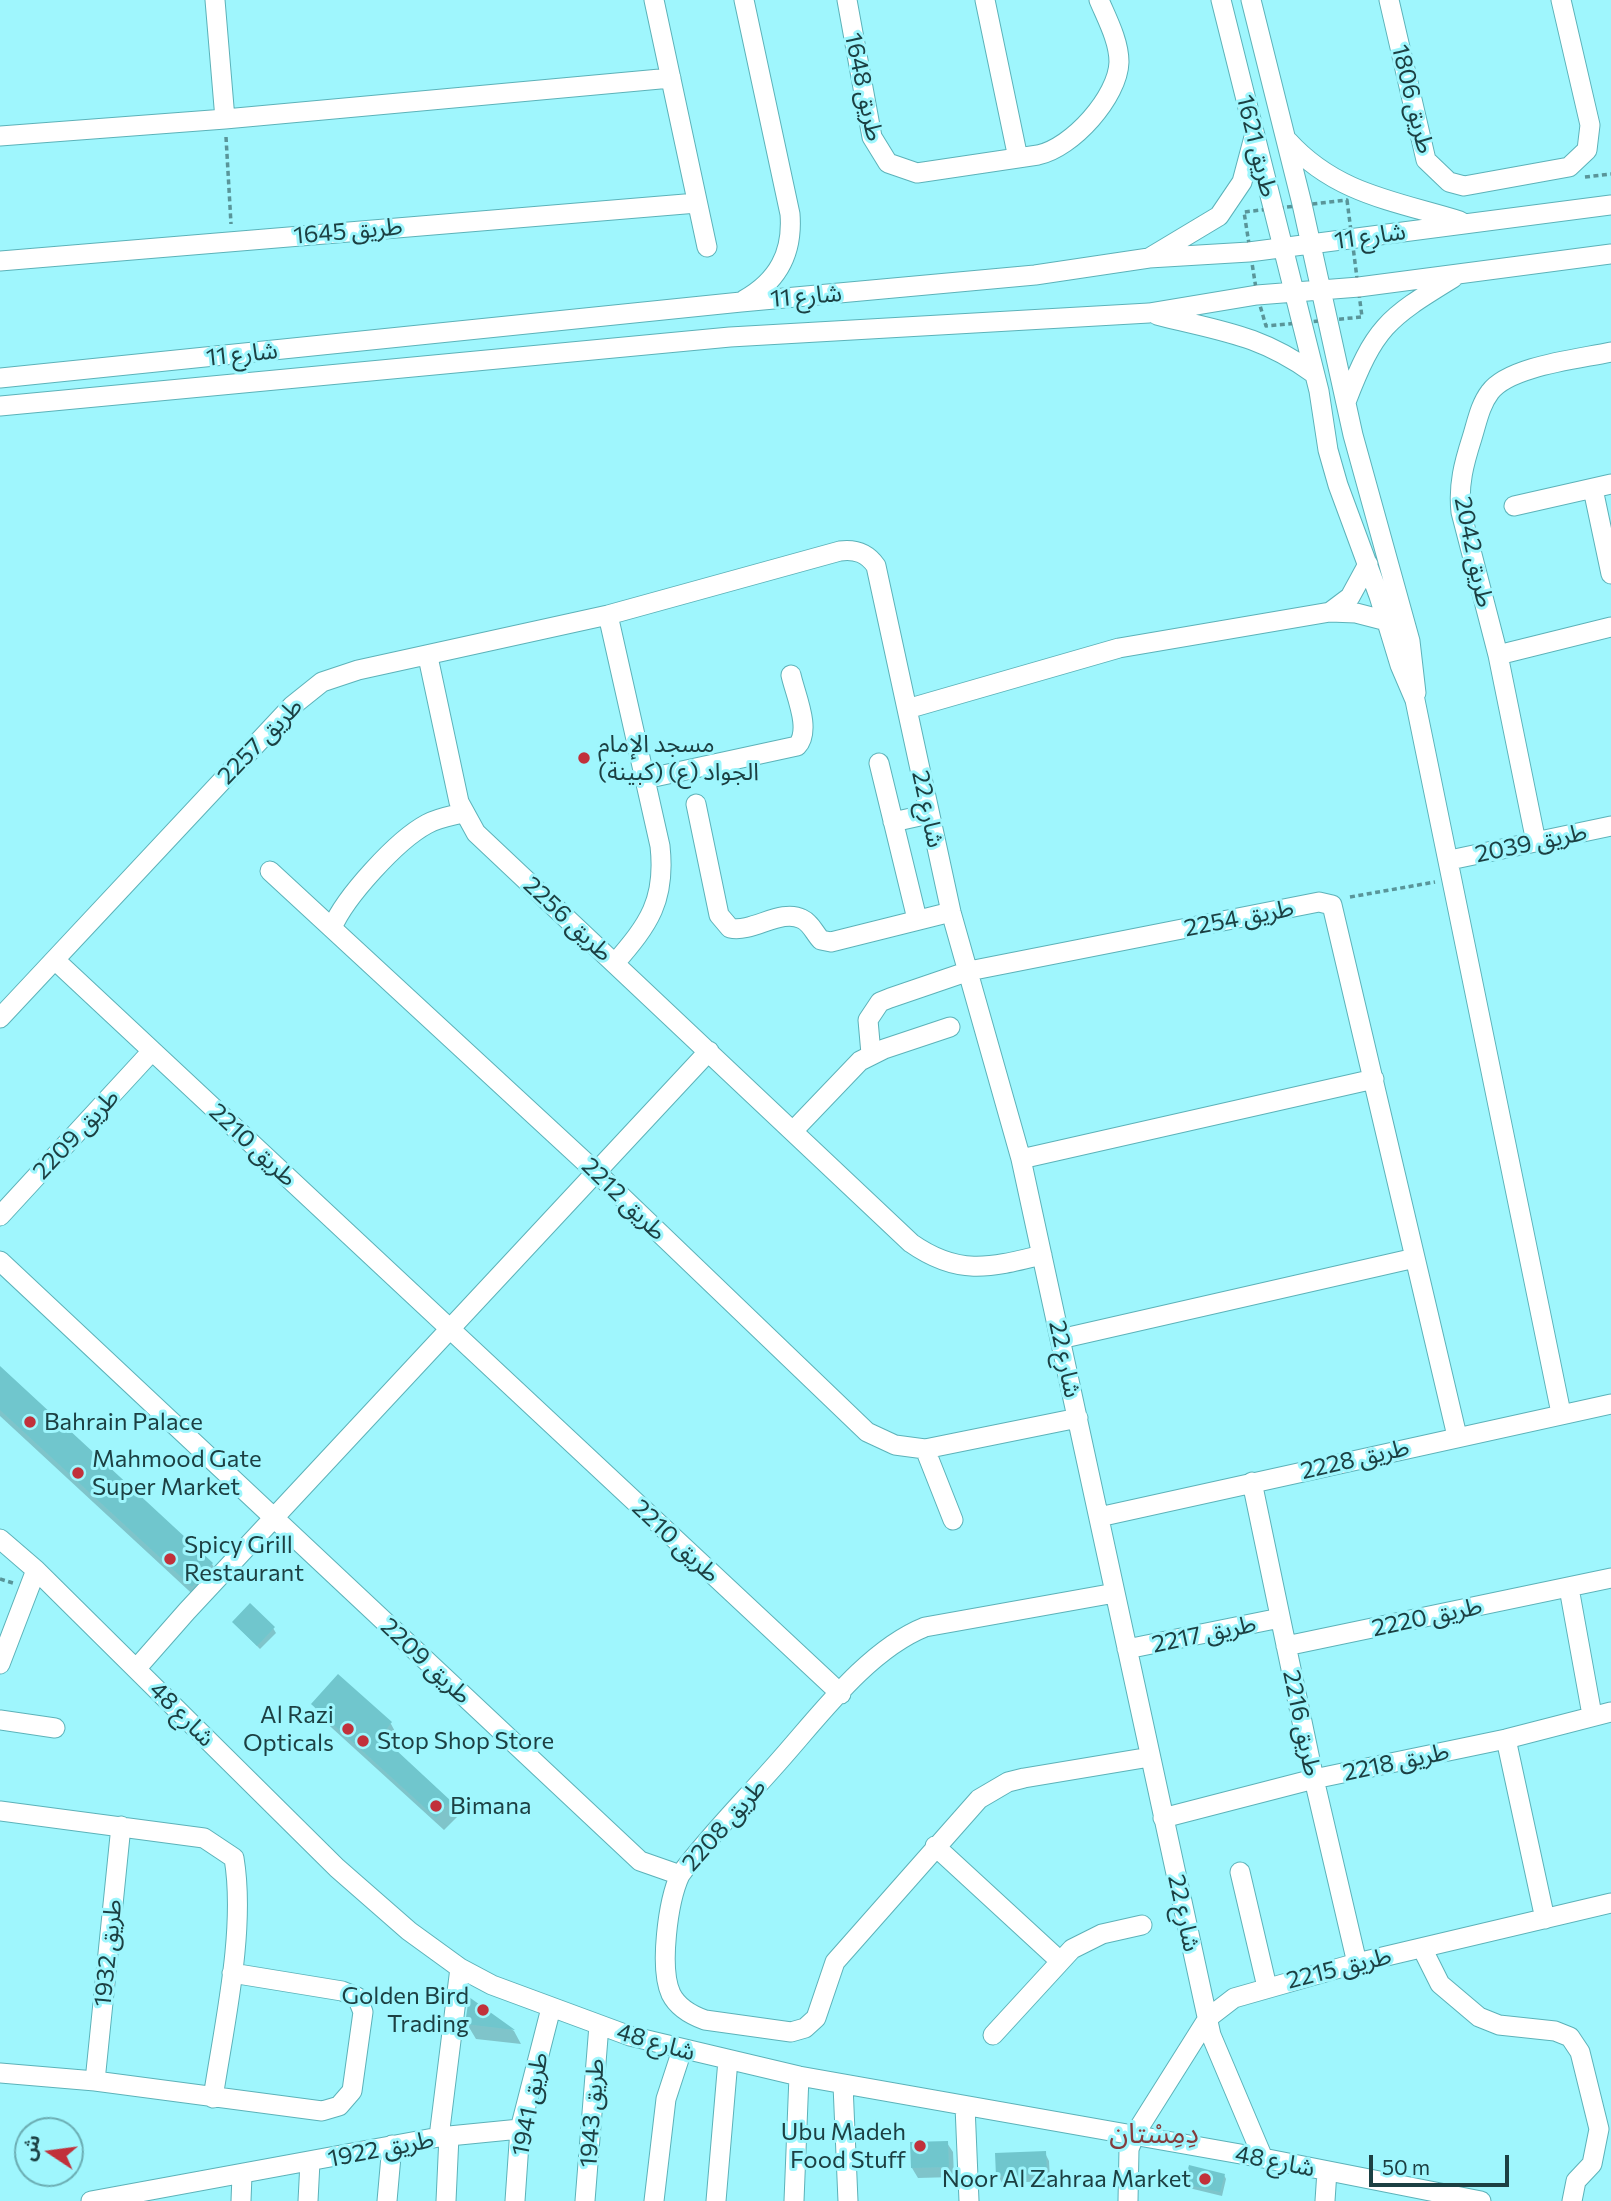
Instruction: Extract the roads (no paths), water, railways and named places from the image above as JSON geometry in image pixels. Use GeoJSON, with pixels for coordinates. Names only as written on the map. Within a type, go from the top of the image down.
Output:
{"type":"FeatureCollection","features":[{"type":"Feature","properties":{"kind":"street"},"geometry":{"type":"LineString","coordinates":[[215,0],[225,119]]}},
{"type":"Feature","properties":{"kind":"street"},"geometry":{"type":"LineString","coordinates":[[654,0],[707,247]]}},
{"type":"Feature","properties":{"kind":"street"},"geometry":{"type":"LineString","coordinates":[[741,302],[757,293],[776,274],[788,250],[792,232],[744,0]]}},
{"type":"Feature","properties":{"kind":"street","name":"طريق 1648"},"geometry":{"type":"LineString","coordinates":[[847,0],[875,147],[888,163],[897,169],[917,173],[1047,153],[1064,146],[1078,133],[1113,85],[1118,51],[1100,0]]}},
{"type":"Feature","properties":{"kind":"street"},"geometry":{"type":"LineString","coordinates":[[985,0],[1018,158]]}},
{"type":"Feature","properties":{"kind":"street","name":"طريق 1621"},"geometry":{"type":"LineString","coordinates":[[1220,0],[1294,292],[1338,485],[1368,564],[1400,665],[1415,700]]}},
{"type":"Feature","properties":{"kind":"street","name":"طريق 1621"},"geometry":{"type":"LineString","coordinates":[[1251,0],[1346,402],[1415,660],[1415,700]]}},
{"type":"Feature","properties":{"kind":"street","name":"طريق 1806"},"geometry":{"type":"LineString","coordinates":[[1389,0],[1426,160],[1449,182],[1464,186],[1569,167],[1587,150],[1590,125],[1561,0]]}},
{"type":"Feature","properties":{"kind":"street"},"geometry":{"type":"LineString","coordinates":[[0,136],[225,119],[671,78]]}},
{"type":"Feature","properties":{"kind":"street"},"geometry":{"type":"LineString","coordinates":[[1149,258],[1219,216],[1242,182],[1254,136]]}},
{"type":"Feature","properties":{"kind":"street"},"geometry":{"type":"LineString","coordinates":[[1286,139],[1324,174],[1351,187],[1385,201],[1468,223]]}},
{"type":"Feature","properties":{"kind":"street","name":"طريق 1645"},"geometry":{"type":"LineString","coordinates":[[0,261],[697,202]]}},
{"type":"Feature","properties":{"kind":"street","name":"شارع 11"},"geometry":{"type":"LineString","coordinates":[[0,378],[741,302],[1035,275],[1149,258],[1311,245],[1611,205]]}},
{"type":"Feature","properties":{"kind":"street","name":"شارع 11"},"geometry":{"type":"LineString","coordinates":[[0,406],[730,337],[1149,313],[1257,295],[1460,274],[1611,254]]}},
{"type":"Feature","properties":{"kind":"street"},"geometry":{"type":"LineString","coordinates":[[1346,402],[1366,352],[1391,318],[1460,274]]}},
{"type":"Feature","properties":{"kind":"street"},"geometry":{"type":"LineString","coordinates":[[1149,313],[1236,332],[1290,356],[1313,373]]}},
{"type":"Feature","properties":{"kind":"street","name":"طريق 2042"},"geometry":{"type":"LineString","coordinates":[[1536,842],[1498,655],[1461,512],[1459,489],[1483,404],[1491,390],[1505,379],[1527,370],[1611,352]]}},
{"type":"Feature","properties":{"kind":"street"},"geometry":{"type":"LineString","coordinates":[[1514,506],[1602,487],[1611,574]]}},
{"type":"Feature","properties":{"kind":"street","name":"طريق 2257"},"geometry":{"type":"LineString","coordinates":[[0,1018],[306,693],[340,674],[428,657],[608,615],[840,551],[851,550],[870,558]]}},
{"type":"Feature","properties":{"kind":"street","name":"شارع 22"},"geometry":{"type":"LineString","coordinates":[[870,558],[876,566],[951,912],[1021,1159],[1208,2018],[1218,2056],[1263,2158]]}},
{"type":"Feature","properties":{"kind":"street"},"geometry":{"type":"LineString","coordinates":[[1330,612],[1350,597],[1368,564]]}},
{"type":"Feature","properties":{"kind":"street"},"geometry":{"type":"LineString","coordinates":[[907,709],[1119,648],[1330,612],[1347,611],[1387,621]]}},
{"type":"Feature","properties":{"kind":"street"},"geometry":{"type":"LineString","coordinates":[[608,615],[660,846],[660,893],[646,925],[615,963]]}},
{"type":"Feature","properties":{"kind":"street"},"geometry":{"type":"LineString","coordinates":[[1498,655],[1611,627]]}},
{"type":"Feature","properties":{"kind":"street","name":"طريق 2256"},"geometry":{"type":"LineString","coordinates":[[428,657],[463,813],[476,833],[911,1243],[930,1256],[951,1265],[974,1268],[997,1266],[1042,1255]]}},
{"type":"Feature","properties":{"kind":"street"},"geometry":{"type":"LineString","coordinates":[[645,779],[797,746],[802,741],[804,729],[791,675]]}},
{"type":"Feature","properties":{"kind":"street"},"geometry":{"type":"LineString","coordinates":[[1415,700],[1452,869],[1561,1413]]}},
{"type":"Feature","properties":{"kind":"street"},"geometry":{"type":"LineString","coordinates":[[879,763],[917,919]]}},
{"type":"Feature","properties":{"kind":"street"},"geometry":{"type":"LineString","coordinates":[[696,804],[719,915],[730,928],[741,929],[794,916],[806,922],[821,940],[831,942],[951,912]]}},
{"type":"Feature","properties":{"kind":"street"},"geometry":{"type":"LineString","coordinates":[[332,928],[349,898],[405,840],[429,823],[463,813]]}},
{"type":"Feature","properties":{"kind":"street"},"geometry":{"type":"LineString","coordinates":[[894,821],[929,814]]}},
{"type":"Feature","properties":{"kind":"street","name":"طريق 2039"},"geometry":{"type":"LineString","coordinates":[[1452,869],[1536,842],[1611,827]]}},
{"type":"Feature","properties":{"kind":"street","name":"طريق 2212"},"geometry":{"type":"LineString","coordinates":[[270,871],[597,1173],[867,1432],[895,1446],[925,1449],[1077,1419]]}},
{"type":"Feature","properties":{"kind":"street","name":"طريق 2254"},"geometry":{"type":"LineString","coordinates":[[969,971],[1326,902],[1336,912],[1457,1436]]}},
{"type":"Feature","properties":{"kind":"street","name":"طريق 2210"},"geometry":{"type":"LineString","coordinates":[[55,960],[841,1693]]}},
{"type":"Feature","properties":{"kind":"street"},"geometry":{"type":"LineString","coordinates":[[871,1054],[868,1020],[880,1002],[969,971]]}},
{"type":"Feature","properties":{"kind":"street"},"geometry":{"type":"LineString","coordinates":[[793,1131],[849,1070],[871,1054],[950,1027]]}},
{"type":"Feature","properties":{"kind":"street","name":"طريق 2209"},"geometry":{"type":"LineString","coordinates":[[0,1216],[152,1051]]}},
{"type":"Feature","properties":{"kind":"street"},"geometry":{"type":"LineString","coordinates":[[136,1669],[709,1051]]}},
{"type":"Feature","properties":{"kind":"street"},"geometry":{"type":"LineString","coordinates":[[1021,1159],[1374,1079]]}},
{"type":"Feature","properties":{"kind":"street"},"geometry":{"type":"LineString","coordinates":[[1060,1339],[1415,1258]]}},
{"type":"Feature","properties":{"kind":"street","name":"طريق 2209"},"geometry":{"type":"LineString","coordinates":[[0,1261],[640,1861],[680,1875]]}},
{"type":"Feature","properties":{"kind":"street","name":"طريق 2228"},"geometry":{"type":"LineString","coordinates":[[1099,1517],[1611,1404]]}},
{"type":"Feature","properties":{"kind":"street"},"geometry":{"type":"LineString","coordinates":[[925,1449],[953,1520]]}},
{"type":"Feature","properties":{"kind":"street","name":"طريق 2216"},"geometry":{"type":"LineString","coordinates":[[1252,1482],[1314,1779],[1357,1963]]}},
{"type":"Feature","properties":{"kind":"street","name":"شارع 48"},"geometry":{"type":"LineString","coordinates":[[0,1539],[36,1570],[337,1868],[409,1931],[460,1968],[551,2008],[682,2050],[843,2085],[1135,2134],[1327,2171],[1437,2197],[1481,2201]]}},
{"type":"Feature","properties":{"kind":"street"},"geometry":{"type":"LineString","coordinates":[[0,1664],[36,1570]]}},
{"type":"Feature","properties":{"kind":"street","name":"طريق 2220"},"geometry":{"type":"LineString","coordinates":[[1286,1646],[1611,1578]]}},
{"type":"Feature","properties":{"kind":"street"},"geometry":{"type":"LineString","coordinates":[[1569,1588],[1602,1714]]}},
{"type":"Feature","properties":{"kind":"street","name":"طريق 2208"},"geometry":{"type":"LineString","coordinates":[[1115,1593],[925,1627],[891,1645],[841,1693],[680,1875],[673,1897],[667,1947],[667,1982],[672,1996],[686,2011],[705,2020],[791,2032],[805,2028],[816,2018],[835,1962],[979,1798],[1009,1782],[1150,1757]]}},
{"type":"Feature","properties":{"kind":"street","name":"طريق 2217"},"geometry":{"type":"LineString","coordinates":[[1127,1649],[1280,1618]]}},
{"type":"Feature","properties":{"kind":"street","name":"طريق 2218"},"geometry":{"type":"LineString","coordinates":[[1163,1818],[1314,1779],[1506,1739],[1602,1714]]}},
{"type":"Feature","properties":{"kind":"street"},"geometry":{"type":"LineString","coordinates":[[0,1720],[55,1728]]}},
{"type":"Feature","properties":{"kind":"street"},"geometry":{"type":"LineString","coordinates":[[1506,1739],[1545,1919]]}},
{"type":"Feature","properties":{"kind":"street"},"geometry":{"type":"LineString","coordinates":[[0,1811],[204,1838],[234,1858],[238,1881],[232,1972],[213,2098]]}},
{"type":"Feature","properties":{"kind":"street","name":"طريق 1932"},"geometry":{"type":"LineString","coordinates":[[95,2081],[121,1826]]}},
{"type":"Feature","properties":{"kind":"street"},"geometry":{"type":"LineString","coordinates":[[935,1846],[1060,1961]]}},
{"type":"Feature","properties":{"kind":"street"},"geometry":{"type":"LineString","coordinates":[[1240,1872],[1266,1987]]}},
{"type":"Feature","properties":{"kind":"street","name":"طريق 2215"},"geometry":{"type":"LineString","coordinates":[[1135,2134],[1208,2018],[1234,1998],[1357,1963],[1611,1903]]}},
{"type":"Feature","properties":{"kind":"street"},"geometry":{"type":"LineString","coordinates":[[993,2035],[1060,1961],[1086,1940],[1142,1925]]}},
{"type":"Feature","properties":{"kind":"street"},"geometry":{"type":"LineString","coordinates":[[1422,1948],[1440,1984],[1479,2017],[1499,2025],[1555,2031],[1570,2037],[1580,2052],[1599,2129],[1592,2164],[1576,2181],[1572,2201]]}},
{"type":"Feature","properties":{"kind":"street"},"geometry":{"type":"LineString","coordinates":[[446,2201],[444,2137],[460,1968]]}},
{"type":"Feature","properties":{"kind":"street"},"geometry":{"type":"LineString","coordinates":[[0,2073],[95,2081],[330,2111],[339,2106],[352,2091],[363,2012],[356,1997],[342,1991],[232,1972]]}},
{"type":"Feature","properties":{"kind":"street","name":"طريق 1941"},"geometry":{"type":"LineString","coordinates":[[515,2201],[520,2129],[551,2008]]}},
{"type":"Feature","properties":{"kind":"street","name":"طريق 1943"},"geometry":{"type":"LineString","coordinates":[[585,2201],[598,2025]]}},
{"type":"Feature","properties":{"kind":"street"},"geometry":{"type":"LineString","coordinates":[[654,2201],[666,2099],[682,2050]]}},
{"type":"Feature","properties":{"kind":"street"},"geometry":{"type":"LineString","coordinates":[[716,2201],[728,2060]]}},
{"type":"Feature","properties":{"kind":"street"},"geometry":{"type":"LineString","coordinates":[[794,2201],[799,2076]]}},
{"type":"Feature","properties":{"kind":"street"},"geometry":{"type":"LineString","coordinates":[[843,2085],[848,2201]]}},
{"type":"Feature","properties":{"kind":"street"},"geometry":{"type":"LineString","coordinates":[[965,2106],[969,2201]]}},
{"type":"Feature","properties":{"kind":"street","name":"طريق 1922"},"geometry":{"type":"LineString","coordinates":[[91,2201],[174,2194],[242,2175],[392,2145],[520,2129]]}},
{"type":"Feature","properties":{"kind":"street"},"geometry":{"type":"LineString","coordinates":[[1128,2201],[1129,2148],[1135,2134]]}},
{"type":"Feature","properties":{"kind":"street"},"geometry":{"type":"LineString","coordinates":[[387,2201],[392,2145]]}},
{"type":"Feature","properties":{"kind":"street"},"geometry":{"type":"LineString","coordinates":[[308,2201],[310,2162]]}},
{"type":"Feature","properties":{"kind":"street"},"geometry":{"type":"LineString","coordinates":[[1325,2201],[1327,2171]]}},
{"type":"Feature","properties":{"kind":"street"},"geometry":{"type":"LineString","coordinates":[[241,2201],[242,2175]]}},
{"type":"Feature","properties":{"kind":"place","name":"مسجد الإمام الجواد (ع) (كبينة)"},"geometry":{"type":"Point","coordinates":[584,758]}},
{"type":"Feature","properties":{"kind":"place","name":"Bahrain Palace"},"geometry":{"type":"Point","coordinates":[30,1422]}},
{"type":"Feature","properties":{"kind":"place","name":"Mahmood Gate Super Market"},"geometry":{"type":"Point","coordinates":[78,1473]}},
{"type":"Feature","properties":{"kind":"place","name":"Spicy Grill Restaurant"},"geometry":{"type":"Point","coordinates":[170,1559]}},
{"type":"Feature","properties":{"kind":"place","name":"Al Razi Opticals"},"geometry":{"type":"Point","coordinates":[348,1729]}},
{"type":"Feature","properties":{"kind":"place","name":"Stop Shop Store"},"geometry":{"type":"Point","coordinates":[363,1741]}},
{"type":"Feature","properties":{"kind":"place","name":"Bimana"},"geometry":{"type":"Point","coordinates":[436,1806]}},
{"type":"Feature","properties":{"kind":"place","name":"Golden Bird Trading"},"geometry":{"type":"Point","coordinates":[483,2010]}},
{"type":"Feature","properties":{"kind":"place","name":"Ubu Madeh Food Stuff"},"geometry":{"type":"Point","coordinates":[920,2146]}},
{"type":"Feature","properties":{"kind":"place","name":"Noor Al Zahraa Market"},"geometry":{"type":"Point","coordinates":[1205,2179]}},
{"type":"Feature","properties":{"kind":"district","name":"دِمِسْتان"},"geometry":{"type":"Point","coordinates":[1154,2134]}}]}
